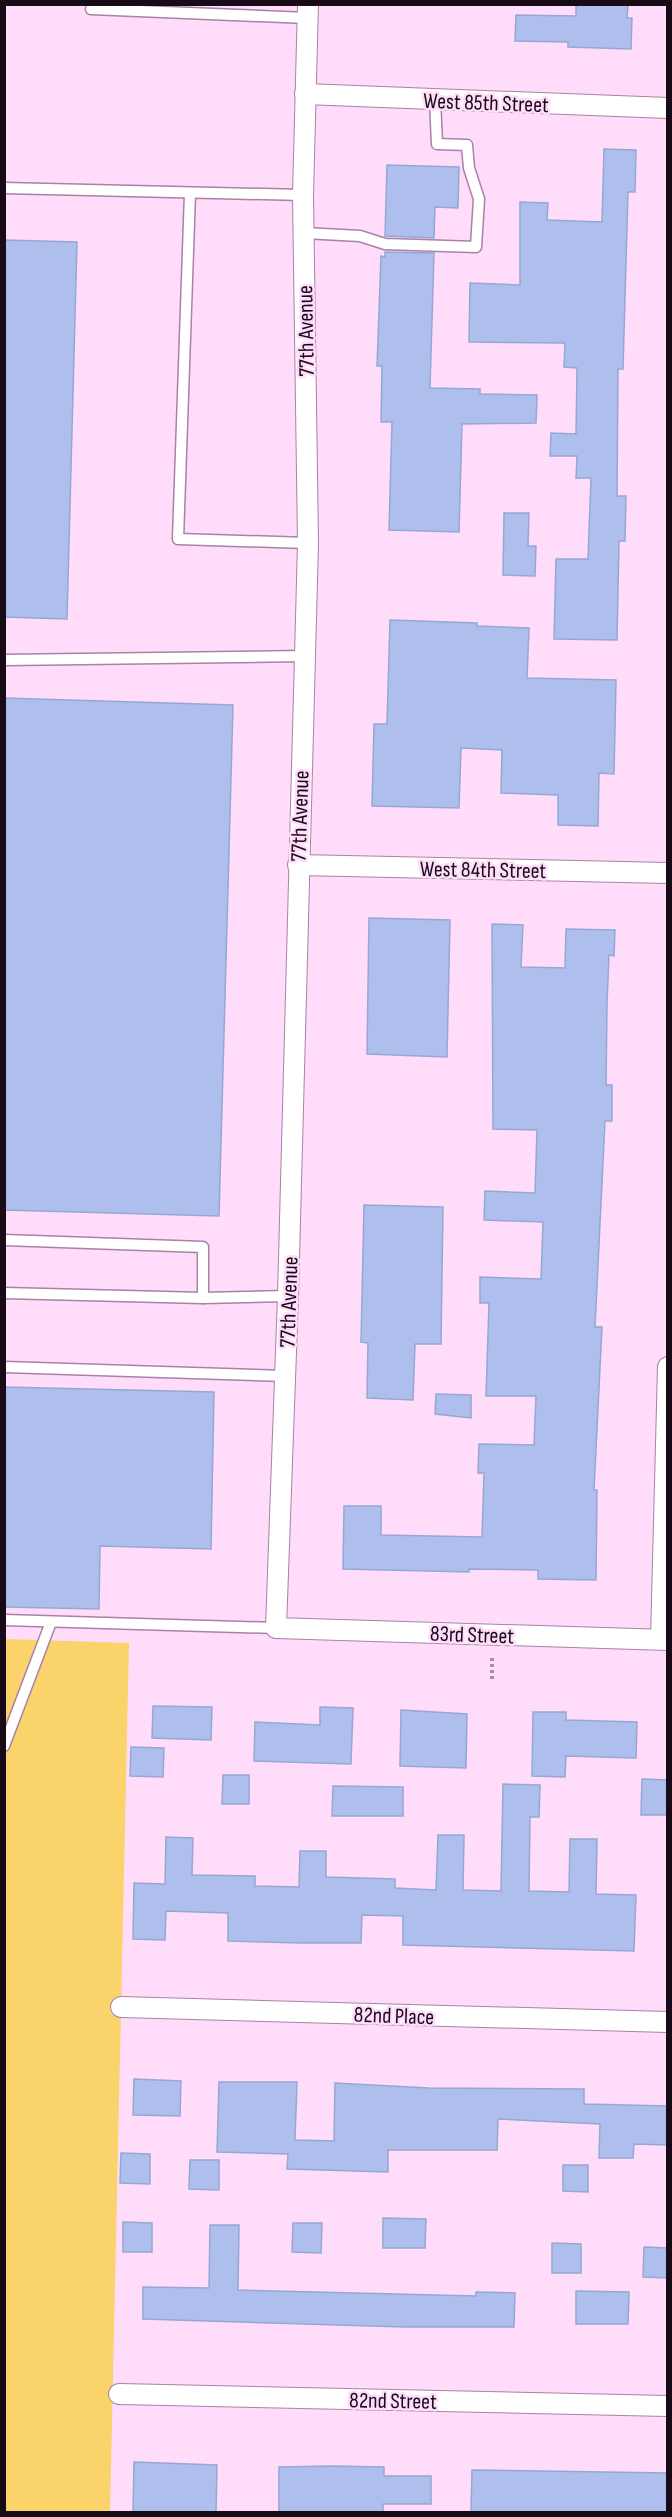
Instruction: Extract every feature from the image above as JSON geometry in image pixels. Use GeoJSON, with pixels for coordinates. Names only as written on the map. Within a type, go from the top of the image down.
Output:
{"type":"FeatureCollection","features":[{"type":"Feature","properties":{"kind":"street","name":"77th Avenue"},"geometry":{"type":"LineString","coordinates":[[276,1628],[288,1296],[308,543],[303,195],[308,11]]}},
{"type":"Feature","properties":{"kind":"street","name":"West 85th Street"},"geometry":{"type":"LineString","coordinates":[[305,94],[668,108]]}},
{"type":"Feature","properties":{"kind":"street","name":"West 84th Street"},"geometry":{"type":"LineString","coordinates":[[298,865],[668,873]]}},
{"type":"Feature","properties":{"kind":"street"},"geometry":{"type":"LineString","coordinates":[[664,1640],[668,1367]]}},
{"type":"Feature","properties":{"kind":"street","name":"83rd Street"},"geometry":{"type":"LineString","coordinates":[[276,1628],[664,1640]]}},
{"type":"Feature","properties":{"kind":"street","name":"82nd Place"},"geometry":{"type":"LineString","coordinates":[[122,2007],[668,2022]]}},
{"type":"Feature","properties":{"kind":"street","name":"82nd Street"},"geometry":{"type":"LineString","coordinates":[[119,2394],[668,2406]]}},
{"type":"Feature","properties":{"kind":"lane"},"geometry":{"type":"LineString","coordinates":[[91,9],[308,11]]}},
{"type":"Feature","properties":{"kind":"lane"},"geometry":{"type":"LineString","coordinates":[[304,233],[360,236],[385,244],[476,247],[478,199],[469,168],[468,145],[437,144],[435,100]]}},
{"type":"Feature","properties":{"kind":"lane"},"geometry":{"type":"LineString","coordinates":[[4,188],[303,195]]}},
{"type":"Feature","properties":{"kind":"lane"},"geometry":{"type":"LineString","coordinates":[[190,193],[178,539],[308,543]]}},
{"type":"Feature","properties":{"kind":"lane"},"geometry":{"type":"LineString","coordinates":[[4,660],[305,656]]}},
{"type":"Feature","properties":{"kind":"lane"},"geometry":{"type":"LineString","coordinates":[[4,1240],[203,1247],[203,1298]]}},
{"type":"Feature","properties":{"kind":"lane"},"geometry":{"type":"LineString","coordinates":[[4,1293],[203,1298],[288,1296]]}},
{"type":"Feature","properties":{"kind":"lane"},"geometry":{"type":"LineString","coordinates":[[4,1367],[285,1376]]}},
{"type":"Feature","properties":{"kind":"lane"},"geometry":{"type":"LineString","coordinates":[[4,1620],[276,1628]]}},
{"type":"Feature","properties":{"kind":"lane"},"geometry":{"type":"LineString","coordinates":[[4,1746],[51,1622]]}},
{"type":"Feature","properties":{"kind":"shaded area"},"geometry":{"type":"Polygon","coordinates":[[[5,1639],[129,1643],[110,2512],[5,2512],[5,1639]]]}},
{"type":"Feature","properties":{"kind":"building"},"geometry":{"type":"Polygon","coordinates":[[[576,4],[628,4],[627,18],[632,18],[631,49],[568,47],[568,42],[515,41],[516,15],[576,16],[576,4]]]}},
{"type":"Feature","properties":{"kind":"building"},"geometry":{"type":"Polygon","coordinates":[[[604,149],[636,150],[635,192],[628,192],[623,369],[618,369],[617,496],[626,496],[625,541],[619,541],[617,640],[554,639],[556,559],[588,559],[591,478],[576,478],[577,456],[550,456],[551,433],[576,434],[577,368],[564,367],[565,343],[469,342],[470,283],[520,285],[520,202],[548,203],[547,220],[602,222],[604,149]]]}},
{"type":"Feature","properties":{"kind":"building"},"geometry":{"type":"Polygon","coordinates":[[[387,165],[459,167],[458,208],[435,207],[434,238],[385,236],[387,165]]]}},
{"type":"Feature","properties":{"kind":"building"},"geometry":{"type":"Polygon","coordinates":[[[4,240],[77,242],[67,619],[4,617],[4,240]]]}},
{"type":"Feature","properties":{"kind":"building"},"geometry":{"type":"Polygon","coordinates":[[[385,252],[434,253],[430,388],[480,389],[480,394],[537,395],[536,423],[462,424],[459,532],[389,530],[392,422],[381,422],[382,366],[377,366],[381,256],[385,257],[385,252]]]}},
{"type":"Feature","properties":{"kind":"building"},"geometry":{"type":"Polygon","coordinates":[[[504,513],[529,513],[528,546],[536,546],[535,576],[503,575],[504,513]]]}},
{"type":"Feature","properties":{"kind":"building"},"geometry":{"type":"Polygon","coordinates":[[[390,620],[477,623],[477,626],[529,628],[527,678],[616,680],[614,774],[599,773],[598,826],[558,825],[558,795],[501,793],[502,750],[461,748],[459,808],[372,806],[374,724],[387,724],[390,620]]]}},
{"type":"Feature","properties":{"kind":"building"},"geometry":{"type":"Polygon","coordinates":[[[4,698],[233,705],[219,1216],[4,1210],[4,698]]]}},
{"type":"Feature","properties":{"kind":"building"},"geometry":{"type":"Polygon","coordinates":[[[369,918],[450,920],[447,1057],[367,1054],[369,918]]]}},
{"type":"Feature","properties":{"kind":"building"},"geometry":{"type":"Polygon","coordinates":[[[492,924],[523,925],[521,967],[565,968],[566,929],[615,930],[614,956],[609,955],[607,1004],[606,1085],[612,1085],[612,1121],[605,1121],[595,1327],[602,1327],[594,1490],[597,1490],[596,1580],[538,1579],[538,1570],[469,1569],[469,1572],[343,1569],[344,1506],[381,1506],[381,1535],[482,1537],[484,1473],[478,1473],[479,1444],[534,1445],[536,1396],[486,1396],[489,1303],[480,1303],[480,1277],[541,1279],[543,1222],[484,1220],[485,1191],[535,1193],[537,1130],[493,1129],[492,924]]]}},
{"type":"Feature","properties":{"kind":"building"},"geometry":{"type":"Polygon","coordinates":[[[364,1205],[443,1207],[441,1344],[415,1344],[413,1400],[367,1398],[368,1343],[361,1342],[364,1205]]]}},
{"type":"Feature","properties":{"kind":"building"},"geometry":{"type":"Polygon","coordinates":[[[4,1387],[214,1392],[211,1549],[100,1546],[99,1609],[4,1607],[4,1387]]]}},
{"type":"Feature","properties":{"kind":"building"},"geometry":{"type":"Polygon","coordinates":[[[436,1394],[471,1395],[471,1418],[435,1414],[436,1394]]]}},
{"type":"Feature","properties":{"kind":"building"},"geometry":{"type":"Polygon","coordinates":[[[153,1706],[212,1707],[211,1740],[152,1738],[153,1706]]]}},
{"type":"Feature","properties":{"kind":"building"},"geometry":{"type":"Polygon","coordinates":[[[320,1707],[353,1708],[351,1764],[254,1761],[255,1722],[320,1725],[320,1707]]]}},
{"type":"Feature","properties":{"kind":"building"},"geometry":{"type":"Polygon","coordinates":[[[401,1710],[467,1714],[466,1768],[400,1766],[401,1710]]]}},
{"type":"Feature","properties":{"kind":"building"},"geometry":{"type":"Polygon","coordinates":[[[533,1712],[566,1712],[566,1720],[637,1722],[636,1758],[566,1756],[565,1777],[532,1776],[533,1712]]]}},
{"type":"Feature","properties":{"kind":"building"},"geometry":{"type":"Polygon","coordinates":[[[131,1747],[164,1748],[163,1777],[130,1776],[131,1747]]]}},
{"type":"Feature","properties":{"kind":"building"},"geometry":{"type":"Polygon","coordinates":[[[223,1775],[249,1775],[249,1804],[222,1804],[223,1775]]]}},
{"type":"Feature","properties":{"kind":"building"},"geometry":{"type":"Polygon","coordinates":[[[642,1779],[668,1780],[668,1815],[641,1815],[642,1779]]]}},
{"type":"Feature","properties":{"kind":"building"},"geometry":{"type":"Polygon","coordinates":[[[503,1784],[540,1785],[539,1817],[530,1817],[529,1891],[569,1892],[570,1839],[597,1839],[596,1894],[636,1895],[634,1951],[403,1945],[403,1916],[362,1915],[361,1943],[228,1941],[228,1913],[166,1911],[165,1940],[133,1939],[134,1883],[165,1884],[166,1837],[193,1838],[192,1875],[255,1876],[255,1886],[299,1887],[300,1851],[326,1851],[326,1877],[395,1879],[395,1888],[436,1890],[438,1835],[464,1835],[463,1890],[501,1891],[503,1784]]]}},
{"type":"Feature","properties":{"kind":"building"},"geometry":{"type":"Polygon","coordinates":[[[333,1786],[403,1787],[403,1816],[332,1816],[333,1786]]]}},
{"type":"Feature","properties":{"kind":"building"},"geometry":{"type":"Polygon","coordinates":[[[134,2079],[181,2081],[180,2116],[133,2115],[134,2079]]]}},
{"type":"Feature","properties":{"kind":"building"},"geometry":{"type":"Polygon","coordinates":[[[219,2082],[297,2082],[295,2140],[334,2141],[335,2083],[429,2088],[584,2089],[584,2104],[668,2106],[668,2145],[634,2144],[633,2158],[599,2158],[600,2124],[498,2119],[497,2150],[388,2150],[388,2172],[287,2169],[288,2154],[217,2152],[219,2082]]]}},
{"type":"Feature","properties":{"kind":"building"},"geometry":{"type":"Polygon","coordinates":[[[121,2153],[150,2154],[150,2184],[120,2183],[121,2153]]]}},
{"type":"Feature","properties":{"kind":"building"},"geometry":{"type":"Polygon","coordinates":[[[190,2160],[219,2160],[219,2190],[189,2189],[190,2160]]]}},
{"type":"Feature","properties":{"kind":"building"},"geometry":{"type":"Polygon","coordinates":[[[563,2165],[588,2165],[588,2192],[563,2191],[563,2165]]]}},
{"type":"Feature","properties":{"kind":"building"},"geometry":{"type":"Polygon","coordinates":[[[383,2218],[426,2219],[425,2248],[383,2248],[383,2218]]]}},
{"type":"Feature","properties":{"kind":"building"},"geometry":{"type":"Polygon","coordinates":[[[123,2222],[152,2223],[152,2252],[123,2252],[123,2222]]]}},
{"type":"Feature","properties":{"kind":"building"},"geometry":{"type":"Polygon","coordinates":[[[293,2223],[322,2223],[321,2253],[292,2252],[293,2223]]]}},
{"type":"Feature","properties":{"kind":"building"},"geometry":{"type":"Polygon","coordinates":[[[210,2225],[239,2225],[238,2290],[476,2296],[476,2292],[515,2293],[514,2327],[405,2327],[143,2319],[143,2287],[209,2288],[210,2225]]]}},
{"type":"Feature","properties":{"kind":"building"},"geometry":{"type":"Polygon","coordinates":[[[552,2243],[581,2244],[581,2273],[552,2273],[552,2243]]]}},
{"type":"Feature","properties":{"kind":"building"},"geometry":{"type":"Polygon","coordinates":[[[644,2247],[668,2248],[668,2278],[643,2277],[644,2247]]]}},
{"type":"Feature","properties":{"kind":"building"},"geometry":{"type":"Polygon","coordinates":[[[576,2291],[629,2292],[628,2324],[576,2324],[576,2291]]]}},
{"type":"Feature","properties":{"kind":"building"},"geometry":{"type":"Polygon","coordinates":[[[134,2462],[217,2465],[216,2512],[133,2512],[134,2462]]]}},
{"type":"Feature","properties":{"kind":"building"},"geometry":{"type":"Polygon","coordinates":[[[279,2467],[384,2467],[384,2476],[431,2476],[431,2504],[383,2504],[383,2512],[279,2512],[279,2467]]]}},
{"type":"Feature","properties":{"kind":"building"},"geometry":{"type":"Polygon","coordinates":[[[472,2470],[668,2473],[668,2512],[471,2512],[472,2470]]]}}]}
